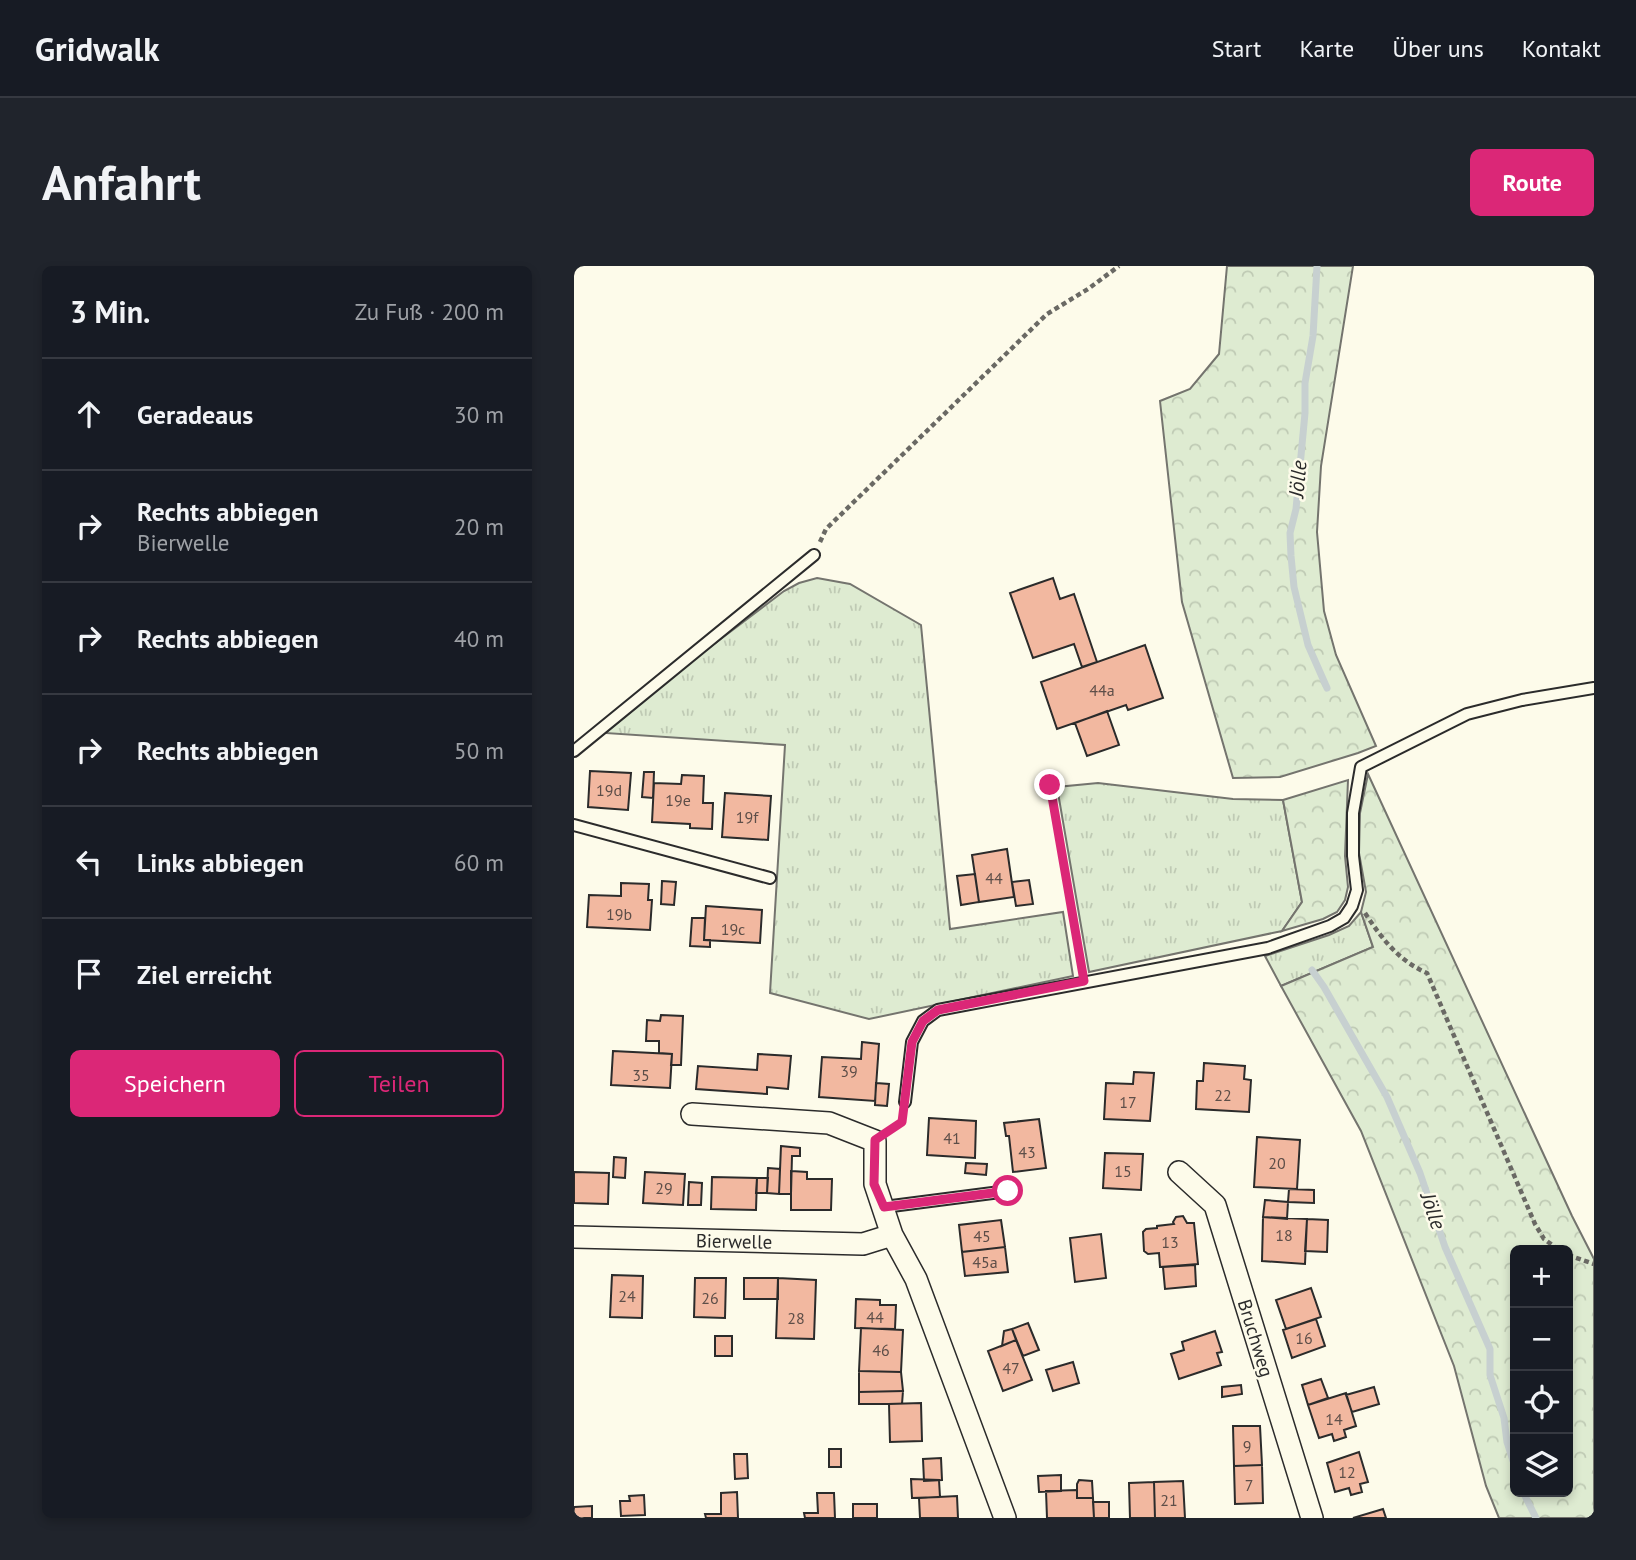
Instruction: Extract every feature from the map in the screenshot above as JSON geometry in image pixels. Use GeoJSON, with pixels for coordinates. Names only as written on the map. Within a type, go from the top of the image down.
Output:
{"type":"FeatureCollection","features":[{"type":"Feature","properties":{"kind":"street"},"geometry":{"type":"LineString","coordinates":[[692,1114],[830,1123],[875,1140],[874,1184],[892,1235],[916,1279],[1005,1518]]}},
{"type":"Feature","properties":{"kind":"street","name":"Bruchweg"},"geometry":{"type":"LineString","coordinates":[[1179,1172],[1214,1205],[1312,1518]]}},
{"type":"Feature","properties":{"kind":"street","name":"Bierwelle"},"geometry":{"type":"LineString","coordinates":[[574,1237],[863,1244],[892,1235]]}},
{"type":"Feature","properties":{"kind":"lane"},"geometry":{"type":"LineString","coordinates":[[574,751],[814,555]]}},
{"type":"Feature","properties":{"kind":"lane"},"geometry":{"type":"LineString","coordinates":[[905,1102],[912,1042],[923,1021],[938,1010],[1268,948],[1330,926],[1344,918],[1352,906],[1357,890],[1353,856],[1353,813],[1361,767],[1468,714],[1522,700],[1594,688]]}},
{"type":"Feature","properties":{"kind":"lane"},"geometry":{"type":"LineString","coordinates":[[574,825],[770,878]]}},
{"type":"Feature","properties":{"kind":"lane"},"geometry":{"type":"LineString","coordinates":[[884,1207],[1008,1191]]}},
{"type":"Feature","properties":{"kind":"path"},"geometry":{"type":"LineString","coordinates":[[814,555],[826,530],[1047,314],[1119,266]]}},
{"type":"Feature","properties":{"kind":"path"},"geometry":{"type":"LineString","coordinates":[[1041,779],[1050,785],[1084,981]]}},
{"type":"Feature","properties":{"kind":"path"},"geometry":{"type":"LineString","coordinates":[[1352,906],[1365,912],[1382,939],[1402,959],[1427,973],[1535,1224],[1544,1239],[1552,1245]]}},
{"type":"Feature","properties":{"kind":"path"},"geometry":{"type":"LineString","coordinates":[[875,1140],[902,1122],[905,1102]]}},
{"type":"Feature","properties":{"kind":"path"},"geometry":{"type":"LineString","coordinates":[[1573,1257],[1594,1264]]}},
{"type":"Feature","properties":{"kind":"green space"},"geometry":{"type":"Polygon","coordinates":[[[1227,266],[1353,266],[1321,466],[1317,532],[1324,611],[1336,655],[1376,746],[1280,777],[1233,778],[1182,602],[1160,401],[1190,389],[1219,354],[1227,266]]]}},
{"type":"Feature","properties":{"kind":"green space"},"geometry":{"type":"Polygon","coordinates":[[[817,578],[850,584],[921,625],[950,929],[1063,912],[1073,976],[869,1019],[770,993],[785,745],[605,733],[689,663],[784,591],[817,578]]]}},
{"type":"Feature","properties":{"kind":"green space"},"geometry":{"type":"Polygon","coordinates":[[[1368,774],[1594,1259],[1594,1518],[1499,1518],[1486,1486],[1454,1366],[1361,1131],[1281,986],[1373,947],[1361,912],[1366,892],[1359,853],[1360,813],[1368,774]]]}},
{"type":"Feature","properties":{"kind":"green space"},"geometry":{"type":"Polygon","coordinates":[[[1348,780],[1345,856],[1348,887],[1345,900],[1337,912],[1323,919],[1282,931],[1302,902],[1283,800],[1348,780]]]}},
{"type":"Feature","properties":{"kind":"green space"},"geometry":{"type":"Polygon","coordinates":[[[1098,783],[1233,799],[1283,800],[1302,902],[1282,931],[1089,972],[1057,787],[1098,783]]]}},
{"type":"Feature","properties":{"kind":"green space"},"geometry":{"type":"Polygon","coordinates":[[[1361,912],[1373,947],[1281,986],[1265,956],[1349,926],[1361,912]]]}},
{"type":"Feature","properties":{"kind":"building"},"geometry":{"type":"Polygon","coordinates":[[[1053,578],[1060,599],[1074,594],[1097,662],[1082,667],[1074,644],[1033,658],[1010,593],[1053,578]]]}},
{"type":"Feature","properties":{"kind":"building"},"geometry":{"type":"Polygon","coordinates":[[[1145,645],[1163,698],[1128,710],[1126,705],[1057,729],[1041,682],[1145,645]]]}},
{"type":"Feature","properties":{"kind":"building"},"geometry":{"type":"Polygon","coordinates":[[[1107,711],[1119,745],[1087,756],[1075,723],[1107,711]]]}},
{"type":"Feature","properties":{"kind":"building"},"geometry":{"type":"Polygon","coordinates":[[[590,771],[631,773],[628,810],[588,807],[590,771]]]}},
{"type":"Feature","properties":{"kind":"building"},"geometry":{"type":"Polygon","coordinates":[[[644,772],[654,772],[653,798],[642,797],[644,772]]]}},
{"type":"Feature","properties":{"kind":"building"},"geometry":{"type":"Polygon","coordinates":[[[682,775],[704,776],[703,803],[713,803],[712,829],[690,828],[690,824],[652,822],[654,783],[681,784],[682,775]]]}},
{"type":"Feature","properties":{"kind":"building"},"geometry":{"type":"Polygon","coordinates":[[[725,793],[771,796],[768,840],[722,837],[725,793]]]}},
{"type":"Feature","properties":{"kind":"building"},"geometry":{"type":"Polygon","coordinates":[[[1007,849],[1014,897],[979,902],[972,855],[1007,849]]]}},
{"type":"Feature","properties":{"kind":"building"},"geometry":{"type":"Polygon","coordinates":[[[975,874],[979,902],[961,905],[957,876],[975,874]]]}},
{"type":"Feature","properties":{"kind":"building"},"geometry":{"type":"Polygon","coordinates":[[[1029,880],[1033,904],[1016,906],[1012,882],[1029,880]]]}},
{"type":"Feature","properties":{"kind":"building"},"geometry":{"type":"Polygon","coordinates":[[[662,881],[676,882],[674,905],[661,904],[662,881]]]}},
{"type":"Feature","properties":{"kind":"building"},"geometry":{"type":"Polygon","coordinates":[[[621,883],[649,884],[648,900],[652,900],[650,930],[587,927],[589,895],[621,896],[621,883]]]}},
{"type":"Feature","properties":{"kind":"building"},"geometry":{"type":"Polygon","coordinates":[[[706,906],[762,910],[760,943],[704,940],[706,906]]]}},
{"type":"Feature","properties":{"kind":"building"},"geometry":{"type":"Polygon","coordinates":[[[692,918],[705,918],[704,940],[710,940],[710,947],[690,946],[692,918]]]}},
{"type":"Feature","properties":{"kind":"building"},"geometry":{"type":"Polygon","coordinates":[[[661,1015],[683,1016],[681,1065],[671,1065],[672,1054],[659,1053],[659,1041],[646,1041],[647,1020],[660,1021],[661,1015]]]}},
{"type":"Feature","properties":{"kind":"building"},"geometry":{"type":"Polygon","coordinates":[[[862,1042],[879,1044],[875,1101],[819,1097],[822,1057],[861,1059],[862,1042]]]}},
{"type":"Feature","properties":{"kind":"building"},"geometry":{"type":"Polygon","coordinates":[[[613,1051],[672,1054],[670,1088],[611,1085],[613,1051]]]}},
{"type":"Feature","properties":{"kind":"building"},"geometry":{"type":"Polygon","coordinates":[[[758,1054],[791,1056],[788,1089],[767,1087],[767,1094],[696,1089],[698,1066],[757,1070],[758,1054]]]}},
{"type":"Feature","properties":{"kind":"building"},"geometry":{"type":"Polygon","coordinates":[[[1204,1063],[1245,1066],[1244,1079],[1251,1080],[1249,1112],[1196,1109],[1197,1081],[1203,1081],[1204,1063]]]}},
{"type":"Feature","properties":{"kind":"building"},"geometry":{"type":"Polygon","coordinates":[[[1134,1072],[1154,1073],[1150,1121],[1104,1119],[1106,1083],[1133,1084],[1134,1072]]]}},
{"type":"Feature","properties":{"kind":"building"},"geometry":{"type":"Polygon","coordinates":[[[876,1083],[889,1084],[887,1106],[875,1105],[876,1083]]]}},
{"type":"Feature","properties":{"kind":"building"},"geometry":{"type":"Polygon","coordinates":[[[929,1118],[976,1121],[975,1158],[927,1155],[929,1118]]]}},
{"type":"Feature","properties":{"kind":"building"},"geometry":{"type":"Polygon","coordinates":[[[1039,1119],[1046,1168],[1013,1172],[1009,1136],[1006,1136],[1004,1123],[1039,1119]]]}},
{"type":"Feature","properties":{"kind":"building"},"geometry":{"type":"Polygon","coordinates":[[[1257,1137],[1300,1140],[1297,1189],[1254,1187],[1257,1137]]]}},
{"type":"Feature","properties":{"kind":"building"},"geometry":{"type":"Polygon","coordinates":[[[781,1146],[800,1148],[800,1156],[792,1156],[791,1194],[779,1194],[781,1146]]]}},
{"type":"Feature","properties":{"kind":"building"},"geometry":{"type":"Polygon","coordinates":[[[1105,1153],[1143,1154],[1141,1190],[1103,1188],[1105,1153]]]}},
{"type":"Feature","properties":{"kind":"building"},"geometry":{"type":"Polygon","coordinates":[[[614,1157],[626,1158],[625,1178],[613,1177],[614,1157]]]}},
{"type":"Feature","properties":{"kind":"building"},"geometry":{"type":"Polygon","coordinates":[[[966,1163],[987,1164],[986,1175],[965,1173],[966,1163]]]}},
{"type":"Feature","properties":{"kind":"building"},"geometry":{"type":"Polygon","coordinates":[[[768,1168],[780,1169],[779,1194],[767,1193],[768,1168]]]}},
{"type":"Feature","properties":{"kind":"building"},"geometry":{"type":"Polygon","coordinates":[[[791,1171],[807,1172],[807,1179],[832,1179],[831,1210],[791,1210],[791,1171]]]}},
{"type":"Feature","properties":{"kind":"building"},"geometry":{"type":"Polygon","coordinates":[[[574,1172],[609,1173],[608,1204],[574,1203],[574,1172]]]}},
{"type":"Feature","properties":{"kind":"building"},"geometry":{"type":"Polygon","coordinates":[[[645,1172],[685,1174],[683,1205],[643,1203],[645,1172]]]}},
{"type":"Feature","properties":{"kind":"building"},"geometry":{"type":"Polygon","coordinates":[[[712,1177],[757,1178],[756,1210],[711,1209],[712,1177]]]}},
{"type":"Feature","properties":{"kind":"building"},"geometry":{"type":"Polygon","coordinates":[[[757,1178],[768,1178],[767,1193],[756,1193],[757,1178]]]}},
{"type":"Feature","properties":{"kind":"building"},"geometry":{"type":"Polygon","coordinates":[[[689,1182],[702,1183],[701,1205],[688,1205],[689,1182]]]}},
{"type":"Feature","properties":{"kind":"building"},"geometry":{"type":"Polygon","coordinates":[[[1289,1189],[1314,1190],[1314,1203],[1288,1202],[1289,1189]]]}},
{"type":"Feature","properties":{"kind":"building"},"geometry":{"type":"Polygon","coordinates":[[[1265,1200],[1288,1202],[1287,1219],[1263,1217],[1265,1200]]]}},
{"type":"Feature","properties":{"kind":"building"},"geometry":{"type":"Polygon","coordinates":[[[1183,1216],[1187,1223],[1194,1223],[1198,1264],[1160,1267],[1159,1253],[1148,1254],[1144,1251],[1143,1232],[1157,1226],[1174,1224],[1176,1217],[1183,1216]]]}},
{"type":"Feature","properties":{"kind":"building"},"geometry":{"type":"Polygon","coordinates":[[[1263,1217],[1307,1219],[1305,1264],[1262,1261],[1263,1217]]]}},
{"type":"Feature","properties":{"kind":"building"},"geometry":{"type":"Polygon","coordinates":[[[1307,1219],[1328,1220],[1327,1252],[1305,1251],[1307,1219]]]}},
{"type":"Feature","properties":{"kind":"building"},"geometry":{"type":"Polygon","coordinates":[[[1001,1220],[1005,1247],[962,1252],[959,1225],[1001,1220]]]}},
{"type":"Feature","properties":{"kind":"building"},"geometry":{"type":"Polygon","coordinates":[[[1101,1234],[1106,1278],[1075,1282],[1070,1238],[1101,1234]]]}},
{"type":"Feature","properties":{"kind":"building"},"geometry":{"type":"Polygon","coordinates":[[[1005,1247],[1008,1272],[965,1276],[962,1252],[1005,1247]]]}},
{"type":"Feature","properties":{"kind":"building"},"geometry":{"type":"Polygon","coordinates":[[[1195,1265],[1196,1286],[1165,1289],[1163,1267],[1195,1265]]]}},
{"type":"Feature","properties":{"kind":"building"},"geometry":{"type":"Polygon","coordinates":[[[612,1275],[643,1276],[642,1318],[610,1317],[612,1275]]]}},
{"type":"Feature","properties":{"kind":"building"},"geometry":{"type":"Polygon","coordinates":[[[695,1278],[726,1278],[725,1318],[694,1317],[695,1278]]]}},
{"type":"Feature","properties":{"kind":"building"},"geometry":{"type":"Polygon","coordinates":[[[744,1278],[778,1278],[778,1299],[744,1299],[744,1278]]]}},
{"type":"Feature","properties":{"kind":"building"},"geometry":{"type":"Polygon","coordinates":[[[778,1278],[816,1280],[814,1339],[776,1338],[778,1278]]]}},
{"type":"Feature","properties":{"kind":"building"},"geometry":{"type":"Polygon","coordinates":[[[1311,1288],[1321,1317],[1286,1329],[1276,1300],[1311,1288]]]}},
{"type":"Feature","properties":{"kind":"building"},"geometry":{"type":"Polygon","coordinates":[[[856,1299],[880,1300],[880,1305],[896,1305],[895,1329],[855,1328],[856,1299]]]}},
{"type":"Feature","properties":{"kind":"building"},"geometry":{"type":"Polygon","coordinates":[[[1316,1319],[1325,1346],[1292,1358],[1283,1330],[1316,1319]]]}},
{"type":"Feature","properties":{"kind":"building"},"geometry":{"type":"Polygon","coordinates":[[[1028,1323],[1039,1350],[1023,1356],[1012,1329],[1028,1323]]]}},
{"type":"Feature","properties":{"kind":"building"},"geometry":{"type":"Polygon","coordinates":[[[861,1328],[903,1330],[901,1372],[859,1371],[861,1328]]]}},
{"type":"Feature","properties":{"kind":"building"},"geometry":{"type":"Polygon","coordinates":[[[1012,1329],[1016,1340],[1002,1346],[1004,1331],[1012,1329]]]}},
{"type":"Feature","properties":{"kind":"building"},"geometry":{"type":"Polygon","coordinates":[[[1215,1331],[1222,1352],[1217,1353],[1221,1365],[1179,1379],[1171,1354],[1184,1350],[1182,1342],[1215,1331]]]}},
{"type":"Feature","properties":{"kind":"building"},"geometry":{"type":"Polygon","coordinates":[[[715,1336],[732,1336],[732,1356],[715,1356],[715,1336]]]}},
{"type":"Feature","properties":{"kind":"building"},"geometry":{"type":"Polygon","coordinates":[[[1016,1340],[1032,1380],[1003,1391],[988,1351],[1016,1340]]]}},
{"type":"Feature","properties":{"kind":"building"},"geometry":{"type":"Polygon","coordinates":[[[1073,1362],[1079,1383],[1053,1391],[1046,1370],[1073,1362]]]}},
{"type":"Feature","properties":{"kind":"building"},"geometry":{"type":"Polygon","coordinates":[[[859,1371],[901,1372],[903,1391],[859,1392],[859,1371]]]}},
{"type":"Feature","properties":{"kind":"building"},"geometry":{"type":"Polygon","coordinates":[[[1321,1379],[1328,1398],[1308,1405],[1302,1385],[1321,1379]]]}},
{"type":"Feature","properties":{"kind":"building"},"geometry":{"type":"Polygon","coordinates":[[[1241,1385],[1242,1394],[1222,1397],[1222,1387],[1241,1385]]]}},
{"type":"Feature","properties":{"kind":"building"},"geometry":{"type":"Polygon","coordinates":[[[1374,1387],[1379,1404],[1352,1412],[1346,1395],[1374,1387]]]}},
{"type":"Feature","properties":{"kind":"building"},"geometry":{"type":"Polygon","coordinates":[[[903,1391],[902,1404],[859,1404],[859,1392],[903,1391]]]}},
{"type":"Feature","properties":{"kind":"building"},"geometry":{"type":"Polygon","coordinates":[[[1346,1393],[1356,1426],[1344,1430],[1346,1437],[1334,1441],[1332,1434],[1319,1438],[1308,1405],[1346,1393]]]}},
{"type":"Feature","properties":{"kind":"building"},"geometry":{"type":"Polygon","coordinates":[[[921,1403],[922,1441],[890,1442],[889,1404],[921,1403]]]}},
{"type":"Feature","properties":{"kind":"building"},"geometry":{"type":"Polygon","coordinates":[[[1233,1426],[1260,1426],[1262,1465],[1234,1466],[1233,1426]]]}},
{"type":"Feature","properties":{"kind":"building"},"geometry":{"type":"Polygon","coordinates":[[[829,1449],[841,1449],[841,1467],[829,1467],[829,1449]]]}},
{"type":"Feature","properties":{"kind":"building"},"geometry":{"type":"Polygon","coordinates":[[[1359,1452],[1368,1482],[1360,1484],[1362,1492],[1351,1495],[1349,1488],[1335,1492],[1327,1463],[1359,1452]]]}},
{"type":"Feature","properties":{"kind":"building"},"geometry":{"type":"Polygon","coordinates":[[[734,1454],[747,1454],[748,1478],[735,1479],[734,1454]]]}},
{"type":"Feature","properties":{"kind":"building"},"geometry":{"type":"Polygon","coordinates":[[[941,1458],[942,1480],[924,1481],[923,1459],[941,1458]]]}},
{"type":"Feature","properties":{"kind":"building"},"geometry":{"type":"Polygon","coordinates":[[[1262,1465],[1263,1503],[1235,1504],[1234,1466],[1262,1465]]]}},
{"type":"Feature","properties":{"kind":"building"},"geometry":{"type":"Polygon","coordinates":[[[1061,1475],[1061,1491],[1039,1492],[1038,1476],[1061,1475]]]}},
{"type":"Feature","properties":{"kind":"building"},"geometry":{"type":"Polygon","coordinates":[[[911,1479],[939,1480],[940,1497],[912,1498],[911,1479]]]}},
{"type":"Feature","properties":{"kind":"building"},"geometry":{"type":"Polygon","coordinates":[[[1079,1480],[1092,1481],[1093,1498],[1077,1498],[1079,1480]]]}},
{"type":"Feature","properties":{"kind":"building"},"geometry":{"type":"Polygon","coordinates":[[[1183,1481],[1185,1518],[1155,1518],[1154,1482],[1183,1481]]]}},
{"type":"Feature","properties":{"kind":"building"},"geometry":{"type":"Polygon","coordinates":[[[1154,1482],[1155,1518],[1130,1518],[1129,1483],[1154,1482]]]}},
{"type":"Feature","properties":{"kind":"building"},"geometry":{"type":"Polygon","coordinates":[[[1077,1490],[1077,1498],[1093,1498],[1094,1518],[1047,1518],[1046,1491],[1077,1490]]]}},
{"type":"Feature","properties":{"kind":"building"},"geometry":{"type":"Polygon","coordinates":[[[737,1492],[738,1518],[706,1518],[705,1514],[721,1514],[721,1493],[737,1492]]]}},
{"type":"Feature","properties":{"kind":"building"},"geometry":{"type":"Polygon","coordinates":[[[817,1493],[834,1493],[835,1518],[805,1518],[804,1513],[818,1513],[817,1493]]]}},
{"type":"Feature","properties":{"kind":"building"},"geometry":{"type":"Polygon","coordinates":[[[644,1495],[645,1515],[621,1516],[620,1501],[630,1501],[629,1496],[644,1495]]]}},
{"type":"Feature","properties":{"kind":"building"},"geometry":{"type":"Polygon","coordinates":[[[957,1496],[958,1518],[920,1518],[919,1498],[957,1496]]]}},
{"type":"Feature","properties":{"kind":"building"},"geometry":{"type":"Polygon","coordinates":[[[1093,1502],[1109,1502],[1109,1518],[1094,1518],[1093,1502]]]}},
{"type":"Feature","properties":{"kind":"building"},"geometry":{"type":"Polygon","coordinates":[[[853,1504],[877,1504],[877,1518],[853,1518],[853,1504]]]}},
{"type":"Feature","properties":{"kind":"building"},"geometry":{"type":"Polygon","coordinates":[[[592,1506],[592,1518],[574,1518],[574,1507],[592,1506]]]}},
{"type":"Feature","properties":{"kind":"building"},"geometry":{"type":"Polygon","coordinates":[[[1383,1509],[1386,1518],[1353,1518],[1383,1509]]]}},
{"type":"Feature","properties":{"kind":"waterway","name":"Jölle"},"geometry":{"type":"LineString","coordinates":[[1317,266],[1296,509],[1290,533],[1294,587],[1308,645],[1327,688]]}},
{"type":"Feature","properties":{"kind":"waterway","name":"Jölle"},"geometry":{"type":"LineString","coordinates":[[1312,970],[1387,1097],[1420,1173],[1445,1247],[1490,1349],[1490,1375],[1504,1418],[1510,1451]]}},
{"type":"Feature","properties":{"kind":"waterway","name":"Jölle"},"geometry":{"type":"LineString","coordinates":[[1526,1497],[1536,1518]]}},
{"type":"Feature","properties":{"kind":"route"},"geometry":{"type":"LineString","coordinates":[[1008,1191],[884,1207],[874,1184],[875,1140],[902,1122],[912,1042],[923,1021],[938,1010],[1084,981],[1050,785]]}}]}
